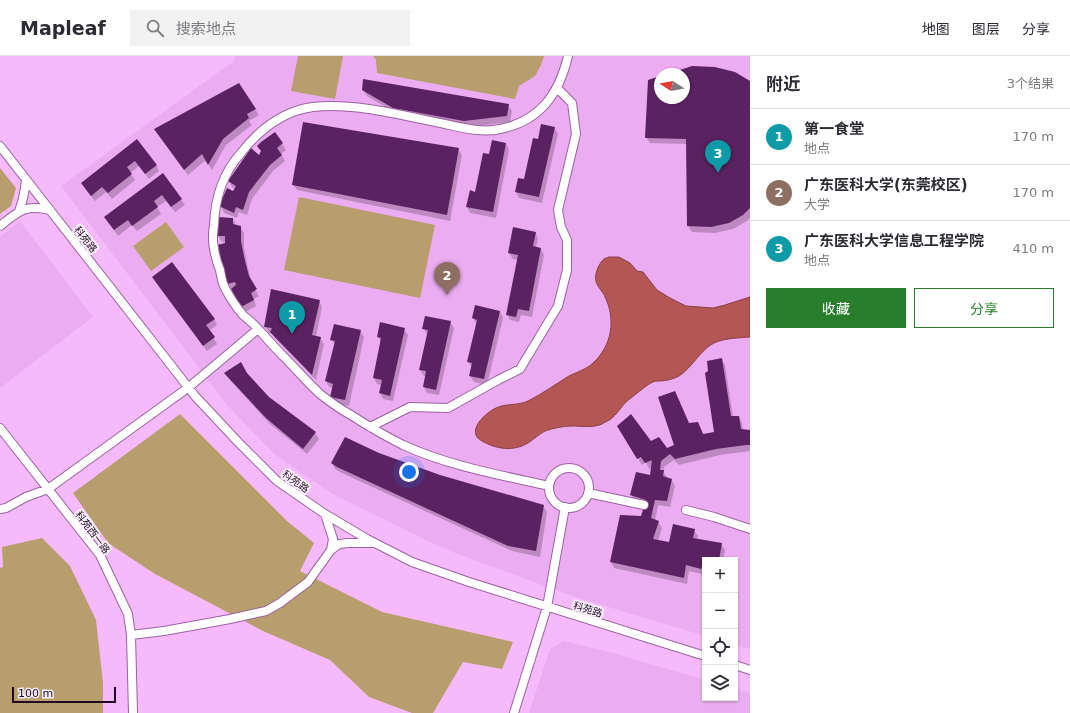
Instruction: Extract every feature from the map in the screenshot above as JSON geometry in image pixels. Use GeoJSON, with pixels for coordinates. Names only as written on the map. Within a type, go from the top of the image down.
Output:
{"type":"FeatureCollection","features":[{"type":"Feature","properties":{"kind":"street"},"geometry":{"type":"LineString","coordinates":[[549,486],[470,468],[403,445],[370,427],[321,395],[241,313],[225,287],[213,247],[213,231],[217,199],[226,176],[238,156],[251,140],[264,128],[279,118],[295,111],[313,107],[353,107],[465,128],[498,130],[526,120],[539,110],[557,88],[564,72],[568,56]]}},
{"type":"Feature","properties":{"kind":"street"},"geometry":{"type":"LineString","coordinates":[[370,427],[410,407],[448,408],[520,369],[558,306],[567,270],[567,240],[561,227],[558,210],[576,134],[572,103],[557,88]]}},
{"type":"Feature","properties":{"kind":"street","name":"科苑路"},"geometry":{"type":"LineString","coordinates":[[0,146],[196,396],[238,442],[277,481],[325,514],[374,543],[412,562],[469,582],[702,655]]}},
{"type":"Feature","properties":{"kind":"street"},"geometry":{"type":"LineString","coordinates":[[19,211],[25,190],[26,180]]}},
{"type":"Feature","properties":{"kind":"street"},"geometry":{"type":"LineString","coordinates":[[0,226],[19,211],[29,207],[39,207],[50,210]]}},
{"type":"Feature","properties":{"kind":"street"},"geometry":{"type":"LineString","coordinates":[[0,509],[6,508],[26,497],[48,489],[189,387],[258,329]]}},
{"type":"Feature","properties":{"kind":"street","name":"科苑西一路"},"geometry":{"type":"LineString","coordinates":[[0,428],[100,555],[128,614],[131,635],[133,713]]}},
{"type":"Feature","properties":{"kind":"street"},"geometry":{"type":"LineString","coordinates":[[566,468],[576,469],[583,474],[588,482],[588,493],[582,503],[568,508],[561,506],[554,501],[550,493],[549,486],[551,480],[558,472],[566,468]]}},
{"type":"Feature","properties":{"kind":"street"},"geometry":{"type":"LineString","coordinates":[[588,493],[644,505]]}},
{"type":"Feature","properties":{"kind":"street"},"geometry":{"type":"LineString","coordinates":[[514,713],[547,606],[565,507]]}},
{"type":"Feature","properties":{"kind":"street"},"geometry":{"type":"LineString","coordinates":[[686,510],[714,517],[750,529]]}},
{"type":"Feature","properties":{"kind":"street"},"geometry":{"type":"LineString","coordinates":[[325,514],[333,539],[331,550]]}},
{"type":"Feature","properties":{"kind":"street"},"geometry":{"type":"LineString","coordinates":[[131,635],[193,626],[266,611],[280,603],[308,582],[331,550],[339,544],[374,543]]}},
{"type":"Feature","properties":{"kind":"street"},"geometry":{"type":"LineString","coordinates":[[738,666],[750,670]]}},
{"type":"Feature","properties":{"kind":"shaded area"},"geometry":{"type":"Polygon","coordinates":[[[235,56],[750,56],[750,649],[738,646],[738,557],[702,557],[702,635],[572,596],[447,550],[336,496],[274,454],[227,405],[61,186],[234,61],[235,56]]]}},
{"type":"Feature","properties":{"kind":"shaded area"},"geometry":{"type":"Polygon","coordinates":[[[298,56],[343,56],[335,99],[291,91],[298,56]]]}},
{"type":"Feature","properties":{"kind":"shaded area"},"geometry":{"type":"Polygon","coordinates":[[[373,56],[544,56],[535,76],[519,86],[515,99],[377,73],[376,60],[373,56]]]}},
{"type":"Feature","properties":{"kind":"shaded area"},"geometry":{"type":"Polygon","coordinates":[[[0,168],[16,188],[11,206],[0,214],[0,168]]]}},
{"type":"Feature","properties":{"kind":"shaded area"},"geometry":{"type":"Polygon","coordinates":[[[299,197],[435,225],[420,298],[284,270],[299,197]]]}},
{"type":"Feature","properties":{"kind":"shaded area"},"geometry":{"type":"Polygon","coordinates":[[[20,221],[93,317],[0,388],[0,237],[20,221]]]}},
{"type":"Feature","properties":{"kind":"shaded area"},"geometry":{"type":"Polygon","coordinates":[[[166,222],[184,247],[151,271],[133,246],[166,222]]]}},
{"type":"Feature","properties":{"kind":"shaded area"},"geometry":{"type":"Polygon","coordinates":[[[609,257],[619,257],[630,263],[637,271],[643,272],[657,290],[686,306],[713,308],[750,297],[750,337],[727,339],[714,343],[709,346],[679,376],[669,380],[655,381],[651,383],[628,400],[611,419],[602,424],[591,426],[569,426],[551,429],[543,432],[528,443],[516,448],[499,448],[482,441],[475,433],[476,428],[482,418],[492,410],[500,406],[520,404],[528,401],[569,376],[588,367],[604,349],[608,340],[611,323],[608,305],[597,283],[596,276],[600,263],[609,257]]]}},
{"type":"Feature","properties":{"kind":"shaded area"},"geometry":{"type":"Polygon","coordinates":[[[180,414],[287,521],[314,543],[300,571],[382,612],[513,642],[502,669],[463,662],[433,713],[412,713],[369,697],[330,660],[263,631],[155,574],[108,543],[73,493],[180,414]]]}},
{"type":"Feature","properties":{"kind":"shaded area"},"geometry":{"type":"Polygon","coordinates":[[[42,538],[70,566],[96,620],[103,683],[103,713],[0,713],[0,568],[3,567],[2,547],[42,538]]]}},
{"type":"Feature","properties":{"kind":"shaded area"},"geometry":{"type":"Polygon","coordinates":[[[564,641],[613,653],[702,679],[702,701],[738,701],[738,690],[748,692],[750,696],[750,713],[529,713],[550,649],[564,641]]]}},
{"type":"Feature","properties":{"kind":"building"},"geometry":{"type":"Polygon","coordinates":[[[692,66],[715,67],[735,72],[750,81],[750,208],[743,215],[729,223],[711,227],[687,226],[686,139],[645,138],[648,80],[654,78],[654,104],[690,104],[690,68],[686,68],[692,66]]]}},
{"type":"Feature","properties":{"kind":"building"},"geometry":{"type":"Polygon","coordinates":[[[363,79],[509,104],[507,116],[464,121],[393,108],[362,90],[363,79]]]}},
{"type":"Feature","properties":{"kind":"building"},"geometry":{"type":"Polygon","coordinates":[[[239,83],[256,109],[247,114],[249,118],[223,139],[208,165],[202,154],[184,170],[154,129],[239,83]]]}},
{"type":"Feature","properties":{"kind":"building"},"geometry":{"type":"Polygon","coordinates":[[[303,122],[459,148],[447,215],[292,185],[303,122]]]}},
{"type":"Feature","properties":{"kind":"building"},"geometry":{"type":"Polygon","coordinates":[[[541,124],[555,127],[539,197],[515,192],[518,178],[524,179],[533,138],[538,139],[541,124]]]}},
{"type":"Feature","properties":{"kind":"building"},"geometry":{"type":"Polygon","coordinates":[[[275,132],[283,143],[277,148],[282,155],[270,165],[249,192],[243,210],[236,207],[234,213],[219,206],[227,188],[233,191],[236,186],[228,181],[251,148],[259,155],[261,151],[257,146],[275,132]]]}},
{"type":"Feature","properties":{"kind":"building"},"geometry":{"type":"Polygon","coordinates":[[[137,139],[157,165],[145,174],[135,161],[127,167],[132,174],[108,193],[102,187],[91,196],[81,183],[137,139]]]}},
{"type":"Feature","properties":{"kind":"building"},"geometry":{"type":"Polygon","coordinates":[[[492,140],[506,143],[493,212],[466,207],[470,190],[475,192],[483,153],[489,154],[492,140]]]}},
{"type":"Feature","properties":{"kind":"building"},"geometry":{"type":"Polygon","coordinates":[[[163,173],[182,199],[171,207],[162,195],[154,201],[158,207],[132,226],[128,220],[114,230],[104,217],[163,173]]]}},
{"type":"Feature","properties":{"kind":"building"},"geometry":{"type":"Polygon","coordinates":[[[218,217],[233,218],[233,224],[241,226],[241,241],[245,261],[249,276],[257,289],[251,293],[254,300],[241,307],[231,289],[236,285],[235,282],[227,284],[217,245],[225,243],[225,236],[217,236],[218,217]]]}},
{"type":"Feature","properties":{"kind":"building"},"geometry":{"type":"Polygon","coordinates":[[[513,227],[536,232],[533,246],[541,248],[529,311],[518,309],[516,317],[506,315],[518,255],[508,253],[513,227]]]}},
{"type":"Feature","properties":{"kind":"building"},"geometry":{"type":"Polygon","coordinates":[[[172,262],[215,319],[206,325],[215,337],[203,346],[152,277],[172,262]]]}},
{"type":"Feature","properties":{"kind":"building"},"geometry":{"type":"Polygon","coordinates":[[[271,289],[320,300],[312,335],[321,337],[312,375],[270,332],[272,328],[264,327],[271,289]]]}},
{"type":"Feature","properties":{"kind":"building"},"geometry":{"type":"Polygon","coordinates":[[[475,305],[500,311],[484,379],[469,376],[472,363],[467,362],[477,320],[472,318],[475,305]]]}},
{"type":"Feature","properties":{"kind":"building"},"geometry":{"type":"Polygon","coordinates":[[[425,316],[451,321],[436,390],[423,387],[426,371],[419,370],[428,330],[422,329],[425,316]]]}},
{"type":"Feature","properties":{"kind":"building"},"geometry":{"type":"Polygon","coordinates":[[[380,322],[405,328],[390,396],[379,393],[382,380],[373,378],[381,338],[377,337],[380,322]]]}},
{"type":"Feature","properties":{"kind":"building"},"geometry":{"type":"Polygon","coordinates":[[[334,324],[361,330],[345,400],[330,397],[333,384],[325,381],[335,341],[330,340],[334,324]]]}},
{"type":"Feature","properties":{"kind":"building"},"geometry":{"type":"Polygon","coordinates":[[[722,358],[731,416],[739,416],[741,429],[750,430],[750,445],[716,449],[675,459],[670,454],[661,461],[660,470],[664,470],[663,476],[672,479],[667,501],[655,500],[651,518],[659,521],[653,539],[669,542],[673,524],[695,529],[693,538],[722,543],[720,557],[702,557],[701,569],[686,565],[684,578],[610,562],[620,515],[641,516],[646,500],[630,495],[636,472],[650,475],[652,460],[645,463],[641,457],[637,459],[617,426],[631,414],[651,441],[659,437],[667,448],[674,445],[658,397],[675,391],[689,423],[698,422],[703,434],[714,432],[705,373],[708,371],[707,361],[722,358]]]}},
{"type":"Feature","properties":{"kind":"building"},"geometry":{"type":"Polygon","coordinates":[[[241,362],[247,373],[269,397],[316,432],[303,449],[266,418],[224,373],[241,362]]]}},
{"type":"Feature","properties":{"kind":"building"},"geometry":{"type":"Polygon","coordinates":[[[345,437],[379,453],[440,475],[544,505],[536,551],[508,546],[337,467],[331,463],[345,437]]]}},
{"type":"Feature","properties":{"kind":"place","name":"广东医科大学信息工程学院"},"geometry":{"type":"Point","coordinates":[718,173]}},
{"type":"Feature","properties":{"kind":"place","name":"广东医科大学(东莞校区)"},"geometry":{"type":"Point","coordinates":[447,295]}},
{"type":"Feature","properties":{"kind":"place","name":"第一食堂"},"geometry":{"type":"Point","coordinates":[292,334]}}]}
